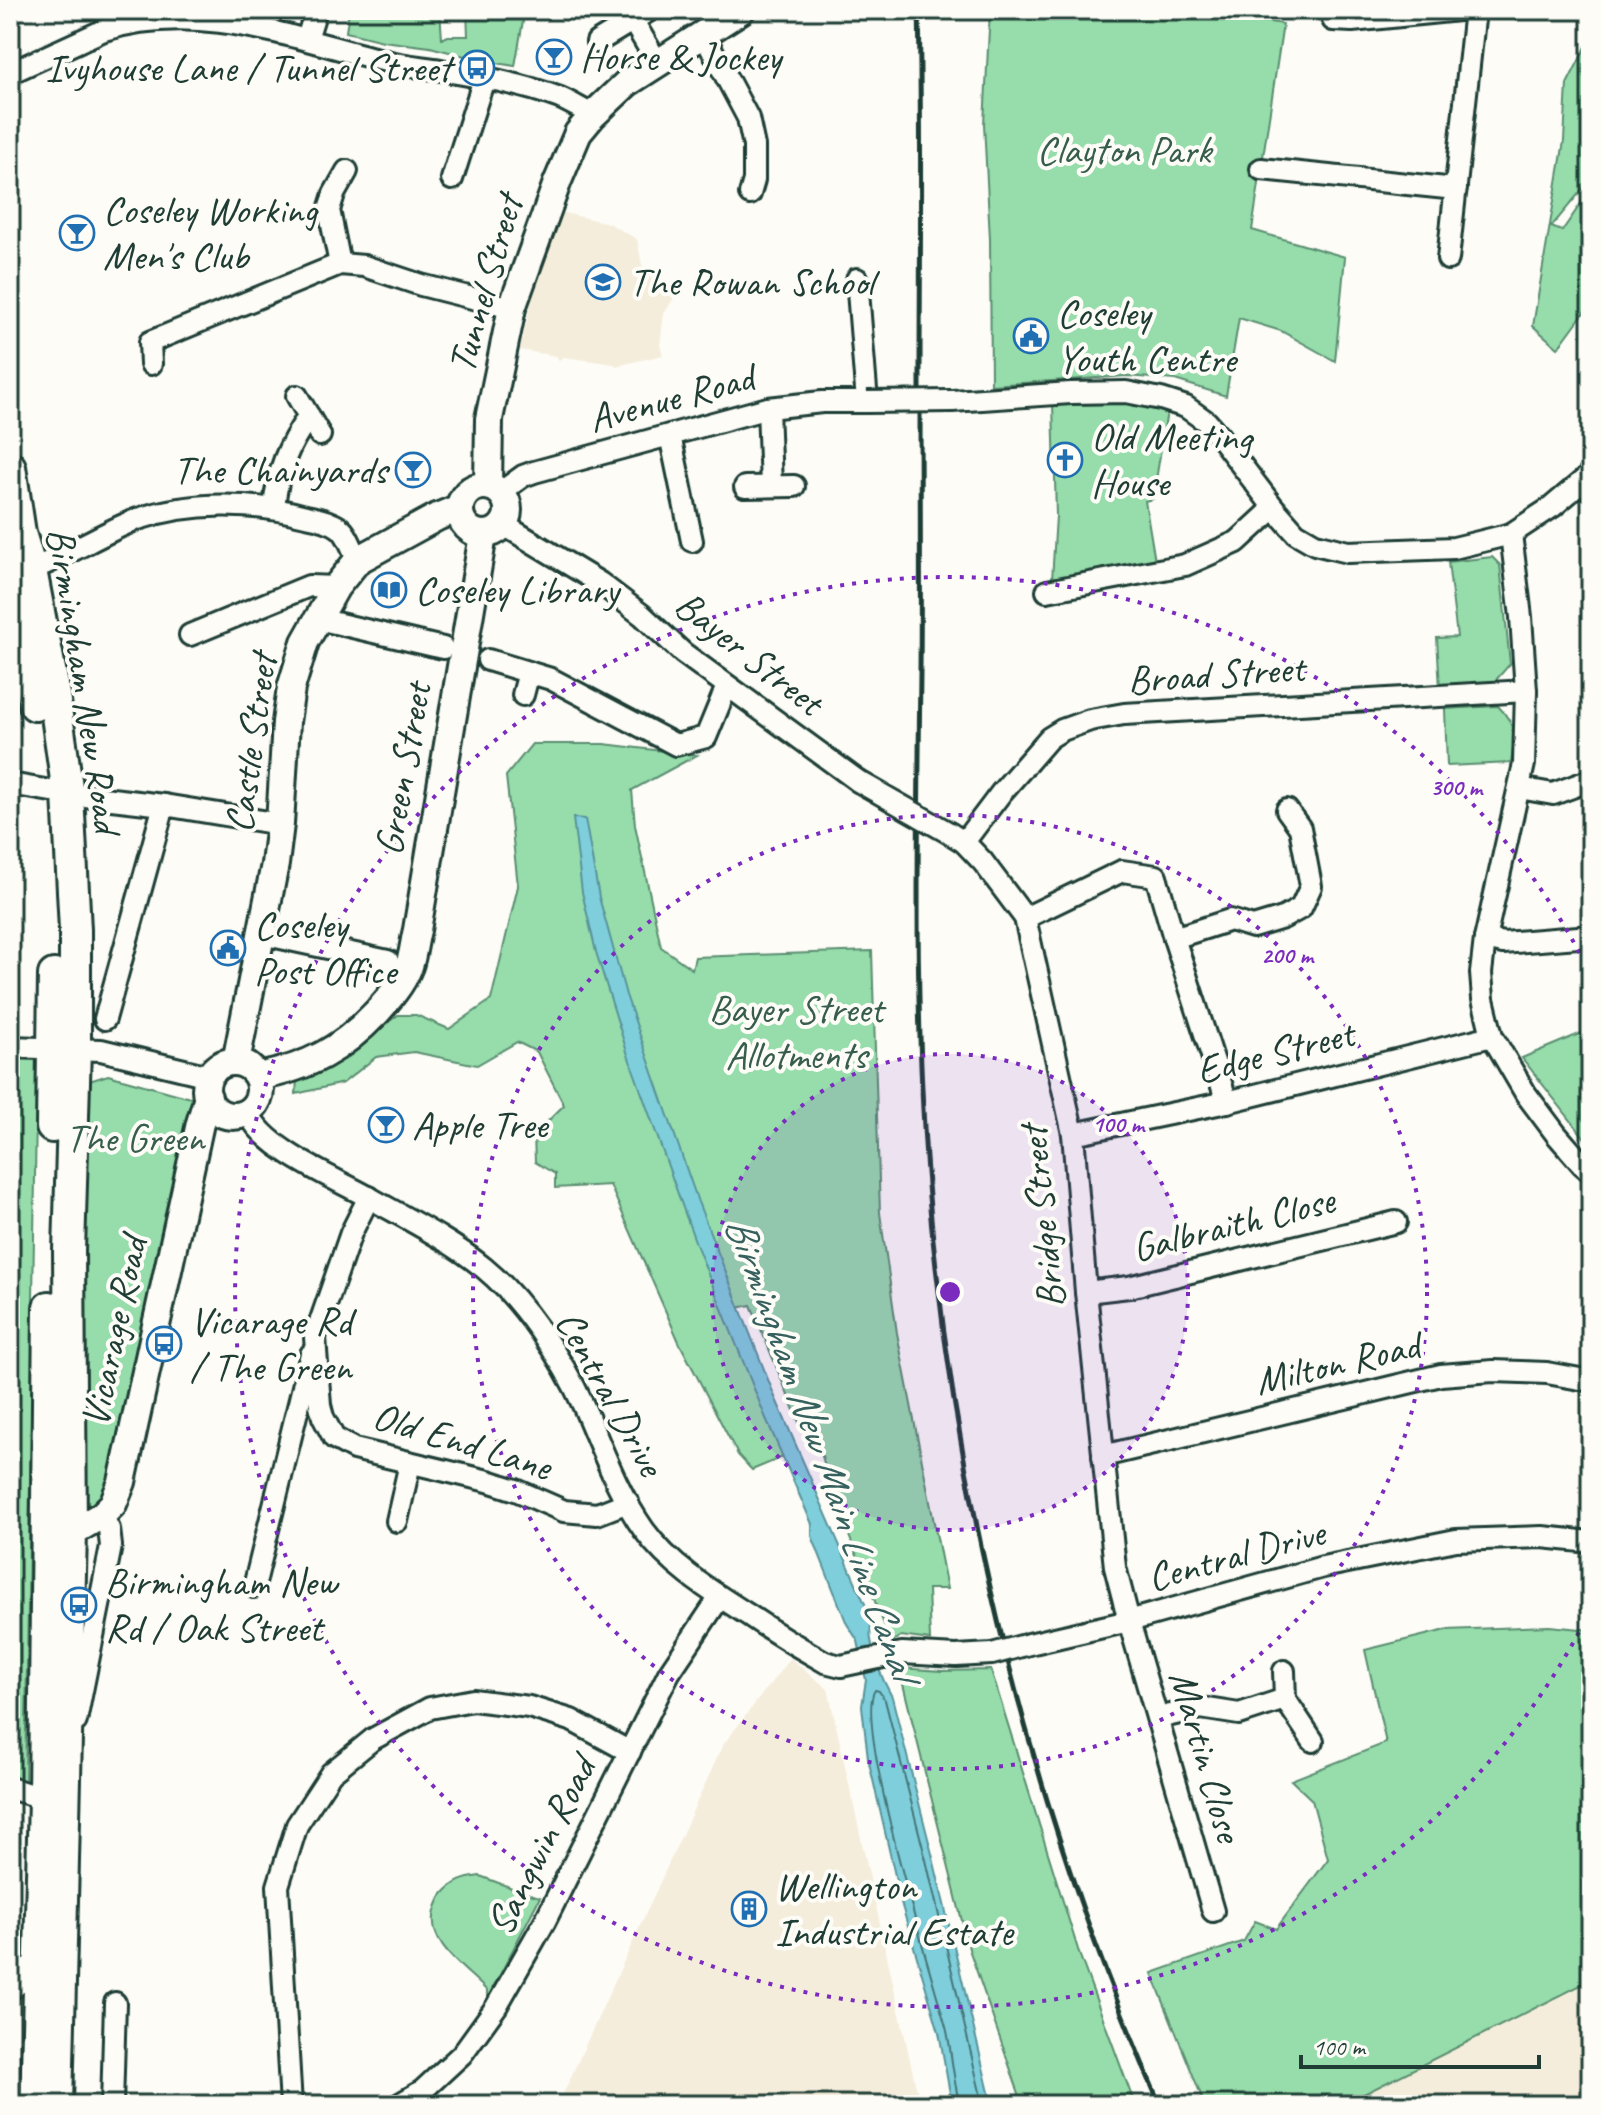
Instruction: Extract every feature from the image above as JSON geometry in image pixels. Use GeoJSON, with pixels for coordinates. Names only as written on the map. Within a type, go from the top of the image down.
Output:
{"type":"FeatureCollection","features":[{"type":"Feature","properties":{"kind":"highway","name":"Birmingham New Road"},"geometry":{"type":"LineString","coordinates":[[10,467],[20,533],[17,576],[21,685],[59,792]]}},
{"type":"Feature","properties":{"kind":"highway","name":"Birmingham New Road"},"geometry":{"type":"LineString","coordinates":[[17,576],[52,680],[59,792],[55,930],[64,1048],[53,1094],[65,1772],[36,2105]]}},
{"type":"Feature","properties":{"kind":"highway","name":"Birmingham New Road"},"geometry":{"type":"LineString","coordinates":[[57,2105],[44,1799],[59,1533]]}},
{"type":"Feature","properties":{"kind":"main road","name":"Tunnel Street"},"geometry":{"type":"LineString","coordinates":[[494,530],[509,509],[494,489],[489,419],[512,308],[578,133],[627,83],[741,10]]}},
{"type":"Feature","properties":{"kind":"main road"},"geometry":{"type":"LineString","coordinates":[[494,489],[473,488],[465,495],[459,508],[464,525],[473,531],[494,530]]}},
{"type":"Feature","properties":{"kind":"main road","name":"Castle Street"},"geometry":{"type":"LineString","coordinates":[[236,1062],[275,864],[286,722],[291,688],[305,642],[336,587],[358,560],[459,508]]}},
{"type":"Feature","properties":{"kind":"main road","name":"Green Street"},"geometry":{"type":"LineString","coordinates":[[258,1077],[315,1061],[339,1047],[392,997],[409,966],[494,530]]}},
{"type":"Feature","properties":{"kind":"main road"},"geometry":{"type":"LineString","coordinates":[[236,1062],[249,1066],[258,1077],[260,1095],[257,1102],[241,1114],[228,1116],[214,1108],[208,1087],[221,1064],[236,1062]]}},
{"type":"Feature","properties":{"kind":"main road","name":"Vicarage Road"},"geometry":{"type":"LineString","coordinates":[[59,1533],[102,1515],[113,1504],[122,1482],[208,1087]]}},
{"type":"Feature","properties":{"kind":"main road","name":"Vicarage Road"},"geometry":{"type":"LineString","coordinates":[[192,1161],[206,1139],[241,1114]]}},
{"type":"Feature","properties":{"kind":"main road"},"geometry":{"type":"LineString","coordinates":[[10,1986],[49,1961]]}},
{"type":"Feature","properties":{"kind":"street"},"geometry":{"type":"LineString","coordinates":[[307,39],[316,10]]}},
{"type":"Feature","properties":{"kind":"street"},"geometry":{"type":"LineString","coordinates":[[1346,17],[1459,10]]}},
{"type":"Feature","properties":{"kind":"street"},"geometry":{"type":"LineString","coordinates":[[1448,259],[1475,10]]}},
{"type":"Feature","properties":{"kind":"street"},"geometry":{"type":"LineString","coordinates":[[597,42],[641,16],[657,62]]}},
{"type":"Feature","properties":{"kind":"street"},"geometry":{"type":"LineString","coordinates":[[10,73],[104,30],[144,21],[187,18],[226,21],[389,62],[523,86],[563,99],[593,115]]}},
{"type":"Feature","properties":{"kind":"street"},"geometry":{"type":"LineString","coordinates":[[704,35],[748,118],[754,146],[754,180],[750,194]]}},
{"type":"Feature","properties":{"kind":"street"},"geometry":{"type":"LineString","coordinates":[[452,179],[484,79]]}},
{"type":"Feature","properties":{"kind":"street"},"geometry":{"type":"LineString","coordinates":[[1261,169],[1456,189]]}},
{"type":"Feature","properties":{"kind":"street"},"geometry":{"type":"LineString","coordinates":[[340,264],[329,210],[348,178]]}},
{"type":"Feature","properties":{"kind":"street"},"geometry":{"type":"LineString","coordinates":[[151,364],[150,342],[340,264],[364,266],[421,285],[512,308]]}},
{"type":"Feature","properties":{"kind":"street"},"geometry":{"type":"LineString","coordinates":[[857,279],[867,402]]}},
{"type":"Feature","properties":{"kind":"street","name":"Avenue Road"},"geometry":{"type":"LineString","coordinates":[[494,489],[534,472],[768,408],[822,402],[952,401],[1126,392],[1186,407],[1207,422],[1296,533],[1315,544],[1348,552],[1454,548],[1511,534],[1552,507],[1591,474]]}},
{"type":"Feature","properties":{"kind":"street"},"geometry":{"type":"LineString","coordinates":[[297,396],[320,435]]}},
{"type":"Feature","properties":{"kind":"street"},"geometry":{"type":"LineString","coordinates":[[768,408],[771,486]]}},
{"type":"Feature","properties":{"kind":"street"},"geometry":{"type":"LineString","coordinates":[[274,507],[284,457],[309,416]]}},
{"type":"Feature","properties":{"kind":"street"},"geometry":{"type":"LineString","coordinates":[[670,435],[692,541]]}},
{"type":"Feature","properties":{"kind":"street"},"geometry":{"type":"LineString","coordinates":[[745,487],[794,486]]}},
{"type":"Feature","properties":{"kind":"street"},"geometry":{"type":"LineString","coordinates":[[17,576],[137,520],[205,506],[274,507],[318,519],[342,529],[358,560]]}},
{"type":"Feature","properties":{"kind":"street"},"geometry":{"type":"LineString","coordinates":[[1047,591],[1185,565],[1237,542],[1274,508]]}},
{"type":"Feature","properties":{"kind":"street","name":"Bayer Street"},"geometry":{"type":"LineString","coordinates":[[494,530],[600,583],[642,615],[683,653],[858,781],[957,838]]}},
{"type":"Feature","properties":{"kind":"street"},"geometry":{"type":"LineString","coordinates":[[1511,534],[1526,691],[1524,764],[1485,939],[1481,973],[1483,999],[1492,1036],[1526,1094],[1591,1172]]}},
{"type":"Feature","properties":{"kind":"street"},"geometry":{"type":"LineString","coordinates":[[190,635],[309,586],[336,587]]}},
{"type":"Feature","properties":{"kind":"street"},"geometry":{"type":"LineString","coordinates":[[318,619],[443,648]]}},
{"type":"Feature","properties":{"kind":"street"},"geometry":{"type":"LineString","coordinates":[[488,660],[551,679],[676,745],[706,737],[727,686]]}},
{"type":"Feature","properties":{"kind":"street"},"geometry":{"type":"LineString","coordinates":[[523,695],[529,672]]}},
{"type":"Feature","properties":{"kind":"street","name":"Broad Street"},"geometry":{"type":"LineString","coordinates":[[957,838],[1049,738],[1090,720],[1124,714],[1526,691]]}},
{"type":"Feature","properties":{"kind":"street"},"geometry":{"type":"LineString","coordinates":[[1519,788],[1553,794],[1591,780]]}},
{"type":"Feature","properties":{"kind":"street"},"geometry":{"type":"LineString","coordinates":[[10,784],[280,824]]}},
{"type":"Feature","properties":{"kind":"street"},"geometry":{"type":"LineString","coordinates":[[105,1019],[164,805]]}},
{"type":"Feature","properties":{"kind":"street"},"geometry":{"type":"LineString","coordinates":[[1174,938],[1230,920],[1253,927],[1283,918],[1301,908],[1311,886],[1300,828],[1287,810]]}},
{"type":"Feature","properties":{"kind":"street","name":"Bridge Street"},"geometry":{"type":"LineString","coordinates":[[957,838],[983,862],[1025,918],[1073,1134],[1115,1567],[1129,1621]]}},
{"type":"Feature","properties":{"kind":"street"},"geometry":{"type":"LineString","coordinates":[[1025,918],[1122,871],[1156,876],[1227,1102]]}},
{"type":"Feature","properties":{"kind":"street"},"geometry":{"type":"LineString","coordinates":[[262,934],[388,961]]}},
{"type":"Feature","properties":{"kind":"street"},"geometry":{"type":"LineString","coordinates":[[1485,939],[1503,943],[1591,936]]}},
{"type":"Feature","properties":{"kind":"street","name":"Edge Street"},"geometry":{"type":"LineString","coordinates":[[1073,1134],[1227,1102],[1492,1036]]}},
{"type":"Feature","properties":{"kind":"street"},"geometry":{"type":"LineString","coordinates":[[10,1047],[101,1050],[208,1087]]}},
{"type":"Feature","properties":{"kind":"street","name":"Central Drive"},"geometry":{"type":"LineString","coordinates":[[241,1114],[254,1122],[285,1152],[369,1197],[484,1268],[514,1299],[559,1361],[581,1400],[628,1502],[643,1528],[670,1561],[720,1597],[825,1662],[841,1666],[921,1652],[956,1656],[992,1654],[1129,1621],[1323,1567],[1456,1540],[1542,1537],[1591,1542]]}},
{"type":"Feature","properties":{"kind":"street","name":"Old End Lane"},"geometry":{"type":"LineString","coordinates":[[369,1197],[351,1233],[315,1337],[320,1405],[334,1438],[354,1449],[488,1481],[564,1511],[597,1514],[628,1502]]}},
{"type":"Feature","properties":{"kind":"street","name":"Galbraith Close"},"geometry":{"type":"LineString","coordinates":[[1086,1292],[1129,1287],[1396,1222]]}},
{"type":"Feature","properties":{"kind":"street"},"geometry":{"type":"LineString","coordinates":[[254,1587],[315,1337]]}},
{"type":"Feature","properties":{"kind":"street","name":"Milton Road"},"geometry":{"type":"LineString","coordinates":[[1103,1456],[1441,1375],[1493,1371],[1547,1373],[1591,1381]]}},
{"type":"Feature","properties":{"kind":"street"},"geometry":{"type":"LineString","coordinates":[[397,1521],[410,1463]]}},
{"type":"Feature","properties":{"kind":"street"},"geometry":{"type":"LineString","coordinates":[[65,1772],[111,1546],[109,1529],[102,1515]]}},
{"type":"Feature","properties":{"kind":"street","name":"Sangwin Road"},"geometry":{"type":"LineString","coordinates":[[398,2105],[422,2091],[462,2054],[496,2007],[545,1921],[669,1673],[720,1597]]}},
{"type":"Feature","properties":{"kind":"street","name":"Martin Close"},"geometry":{"type":"LineString","coordinates":[[1129,1621],[1213,1911]]}},
{"type":"Feature","properties":{"kind":"street"},"geometry":{"type":"LineString","coordinates":[[1284,1671],[1285,1699],[1313,1741]]}},
{"type":"Feature","properties":{"kind":"street"},"geometry":{"type":"LineString","coordinates":[[1158,1718],[1201,1708],[1239,1714],[1285,1699]]}},
{"type":"Feature","properties":{"kind":"street"},"geometry":{"type":"LineString","coordinates":[[291,2105],[278,1886],[297,1825],[331,1773],[373,1739],[430,1708],[473,1700],[529,1707],[571,1720],[630,1752]]}},
{"type":"Feature","properties":{"kind":"street"},"geometry":{"type":"LineString","coordinates":[[10,1788],[44,1799]]}},
{"type":"Feature","properties":{"kind":"street"},"geometry":{"type":"LineString","coordinates":[[112,2105],[115,2003]]}},
{"type":"Feature","properties":{"kind":"shaded area","name":"The Rowan School"},"geometry":{"type":"Polygon","coordinates":[[[560,212],[608,223],[637,239],[642,265],[679,290],[664,314],[660,345],[663,355],[616,366],[564,357],[559,360],[556,356],[520,350],[531,303],[560,212]]]}},
{"type":"Feature","properties":{"kind":"shaded area"},"geometry":{"type":"Polygon","coordinates":[[[790,1658],[828,1689],[920,2105],[558,2105],[723,1745],[790,1658]]]}},
{"type":"Feature","properties":{"kind":"shaded area"},"geometry":{"type":"Polygon","coordinates":[[[1591,1980],[1591,2105],[1342,2105],[1526,2013],[1591,1980]]]}},
{"type":"Feature","properties":{"kind":"green space"},"geometry":{"type":"Polygon","coordinates":[[[349,10],[440,10],[442,39],[468,36],[467,10],[525,10],[515,66],[346,32],[349,10]]]}},
{"type":"Feature","properties":{"kind":"green space","name":"Clayton Park"},"geometry":{"type":"Polygon","coordinates":[[[990,10],[1188,10],[1283,24],[1252,230],[1345,257],[1335,361],[1281,331],[1239,318],[1226,396],[1175,380],[1127,376],[991,385],[990,239],[984,124],[990,10]]]}},
{"type":"Feature","properties":{"kind":"green space"},"geometry":{"type":"Polygon","coordinates":[[[1591,37],[1591,179],[1551,227],[1562,231],[1591,189],[1591,303],[1558,348],[1533,326],[1564,141],[1567,84],[1591,37]]]}},
{"type":"Feature","properties":{"kind":"green space"},"geometry":{"type":"Polygon","coordinates":[[[1126,400],[1168,405],[1153,499],[1145,501],[1156,567],[1052,580],[1056,516],[1053,402],[1126,400]]]}},
{"type":"Feature","properties":{"kind":"green space"},"geometry":{"type":"Polygon","coordinates":[[[1492,557],[1500,565],[1510,664],[1495,681],[1440,688],[1437,638],[1457,637],[1448,562],[1492,557]]]}},
{"type":"Feature","properties":{"kind":"green space"},"geometry":{"type":"Polygon","coordinates":[[[1498,706],[1512,726],[1511,763],[1447,766],[1445,709],[1498,706]]]}},
{"type":"Feature","properties":{"kind":"green space","name":"Bayer Street Allotments"},"geometry":{"type":"Polygon","coordinates":[[[532,744],[604,744],[697,755],[632,790],[635,825],[661,947],[692,969],[695,957],[872,951],[880,1213],[897,1333],[947,1589],[928,1589],[930,1640],[901,1636],[891,1642],[833,1495],[822,1456],[805,1437],[751,1305],[724,1311],[783,1457],[752,1470],[738,1455],[680,1344],[610,1185],[555,1188],[555,1174],[535,1162],[534,1135],[564,1105],[537,1052],[517,1042],[477,1065],[414,1052],[376,1057],[343,1083],[296,1094],[297,1079],[326,1068],[398,1015],[416,1015],[449,1029],[491,1000],[518,886],[506,776],[532,744]]]}},
{"type":"Feature","properties":{"kind":"green space"},"geometry":{"type":"Polygon","coordinates":[[[1591,1029],[1591,1146],[1522,1058],[1591,1029]]]}},
{"type":"Feature","properties":{"kind":"green space"},"geometry":{"type":"Polygon","coordinates":[[[10,1052],[37,1054],[25,1784],[10,1780],[10,1052]]]}},
{"type":"Feature","properties":{"kind":"green space","name":"The Green"},"geometry":{"type":"Polygon","coordinates":[[[108,1075],[198,1100],[110,1491],[82,1512],[83,1083],[108,1075]]]}},
{"type":"Feature","properties":{"kind":"green space"},"geometry":{"type":"Polygon","coordinates":[[[1549,1626],[1591,1630],[1591,1980],[1342,2105],[1205,2105],[1152,1973],[1244,1941],[1255,1921],[1276,1929],[1328,1859],[1312,1800],[1291,1780],[1386,1743],[1365,1650],[1446,1630],[1549,1626]]]}},
{"type":"Feature","properties":{"kind":"green space"},"geometry":{"type":"Polygon","coordinates":[[[899,1668],[991,1670],[1080,1956],[1135,2105],[1023,2105],[969,1949],[899,1668]]]}},
{"type":"Feature","properties":{"kind":"green space"},"geometry":{"type":"Polygon","coordinates":[[[480,1876],[540,1897],[487,2000],[487,1991],[442,1945],[434,1923],[441,1896],[460,1881],[480,1876]]]}},
{"type":"Feature","properties":{"kind":"water"},"geometry":{"type":"Polygon","coordinates":[[[573,818],[585,819],[599,897],[626,995],[698,1202],[775,1397],[869,1613],[874,1655],[892,1697],[992,2105],[952,2105],[939,2032],[902,1906],[868,1758],[862,1706],[866,1680],[858,1641],[847,1624],[812,1536],[812,1524],[696,1244],[628,1055],[596,952],[582,892],[573,818]]]}},
{"type":"Feature","properties":{"kind":"railway"},"geometry":{"type":"LineString","coordinates":[[919,10],[919,1000],[924,1131],[942,1314],[959,1430],[981,1546],[1039,1774],[1115,1996],[1160,2105]]}},
{"type":"Feature","properties":{"kind":"place","name":"Horse & Jockey"},"geometry":{"type":"Point","coordinates":[554,57]}},
{"type":"Feature","properties":{"kind":"place","name":"Ivyhouse Lane / Tunnel Street"},"geometry":{"type":"Point","coordinates":[477,68]}},
{"type":"Feature","properties":{"kind":"place","name":"Coseley Working Men's Club"},"geometry":{"type":"Point","coordinates":[77,233]}},
{"type":"Feature","properties":{"kind":"place","name":"The Rowan School"},"geometry":{"type":"Point","coordinates":[603,282]}},
{"type":"Feature","properties":{"kind":"place","name":"Coseley Youth Centre"},"geometry":{"type":"Point","coordinates":[1031,336]}},
{"type":"Feature","properties":{"kind":"place","name":"Old Meeting House"},"geometry":{"type":"Point","coordinates":[1065,460]}},
{"type":"Feature","properties":{"kind":"place","name":"The Chainyards"},"geometry":{"type":"Point","coordinates":[413,470]}},
{"type":"Feature","properties":{"kind":"place","name":"Coseley Library"},"geometry":{"type":"Point","coordinates":[389,590]}},
{"type":"Feature","properties":{"kind":"place","name":"Coseley Post Office"},"geometry":{"type":"Point","coordinates":[228,948]}},
{"type":"Feature","properties":{"kind":"place","name":"Apple Tree"},"geometry":{"type":"Point","coordinates":[386,1125]}},
{"type":"Feature","properties":{"kind":"place","name":"Vicarage Rd / The Green"},"geometry":{"type":"Point","coordinates":[164,1344]}},
{"type":"Feature","properties":{"kind":"place","name":"Birmingham New Rd / Oak Street"},"geometry":{"type":"Point","coordinates":[79,1605]}},
{"type":"Feature","properties":{"kind":"place","name":"Wellington Industrial Estate"},"geometry":{"type":"Point","coordinates":[749,1909]}},
{"type":"Feature","properties":{"kind":"water label","name":"Birmingham New Main Line Canal"},"geometry":{"type":"Point","coordinates":[821,1447]}}]}
